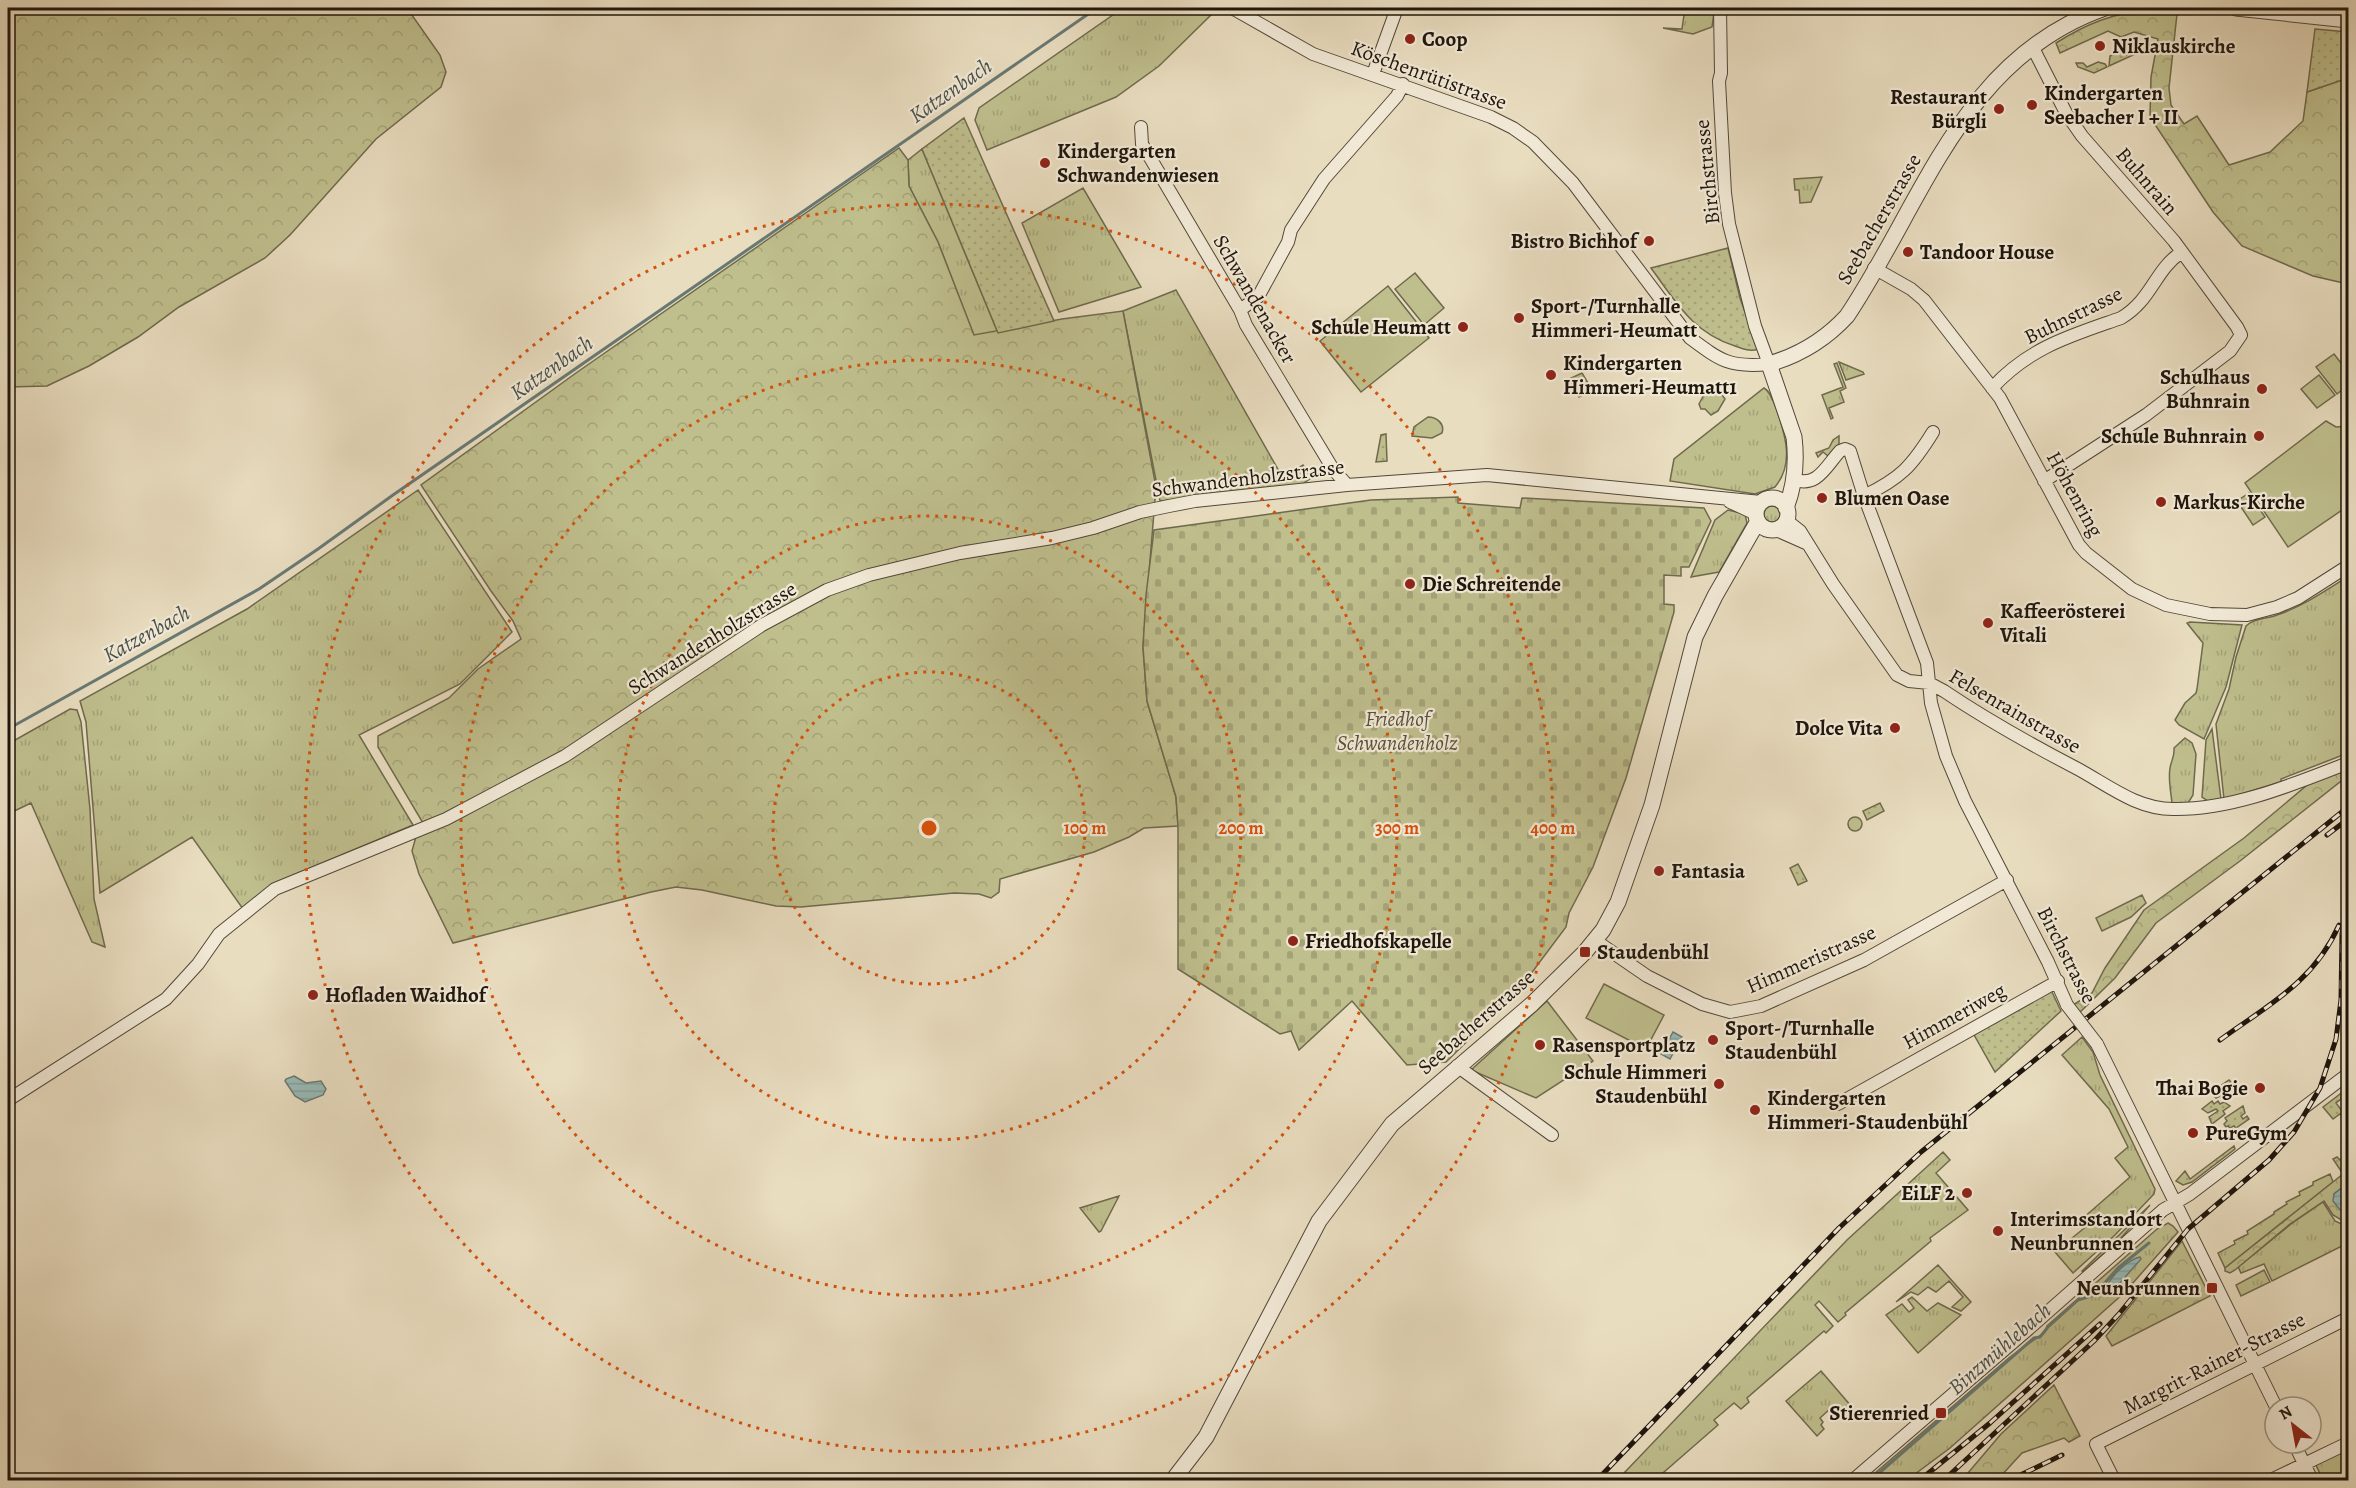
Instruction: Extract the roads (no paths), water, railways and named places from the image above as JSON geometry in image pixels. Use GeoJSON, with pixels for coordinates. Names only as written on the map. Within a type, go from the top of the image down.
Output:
{"type":"FeatureCollection","features":[{"type":"Feature","properties":{"kind":"street","name":"Köschenrütistrasse"},"geometry":{"type":"LineString","coordinates":[[1232,8],[1313,54],[1403,84],[1491,117],[1513,128],[1533,142],[1573,183],[1690,338],[1717,357],[1739,366],[1769,364]]}},
{"type":"Feature","properties":{"kind":"street"},"geometry":{"type":"LineString","coordinates":[[1373,74],[1397,8]]}},
{"type":"Feature","properties":{"kind":"street","name":"Birchstrasse"},"geometry":{"type":"LineString","coordinates":[[1720,8],[1721,73],[1719,81],[1725,193],[1730,224],[1752,315],[1769,364]]}},
{"type":"Feature","properties":{"kind":"street","name":"Seebacherstrasse"},"geometry":{"type":"LineString","coordinates":[[1173,1480],[1206,1437],[1319,1221],[1392,1124],[1532,1004],[1596,941],[1617,902],[1652,805],[1695,637],[1735,562],[1793,490],[1796,463],[1794,437],[1769,364],[1809,348],[1835,329],[1853,306],[1958,125],[1984,92],[2010,66],[2056,30],[2078,17],[2105,8]]}},
{"type":"Feature","properties":{"kind":"street"},"geometry":{"type":"LineString","coordinates":[[2236,8],[2349,20]]}},
{"type":"Feature","properties":{"kind":"street","name":"Buhnrain"},"geometry":{"type":"LineString","coordinates":[[2033,48],[2066,113],[2082,136],[2182,252],[2241,335],[2230,351],[2146,415],[2044,481]]}},
{"type":"Feature","properties":{"kind":"street"},"geometry":{"type":"LineString","coordinates":[[1240,310],[1258,297],[1288,242],[1291,230],[1324,179],[1397,96],[1403,84]]}},
{"type":"Feature","properties":{"kind":"street","name":"Schwandenacker"},"geometry":{"type":"LineString","coordinates":[[1141,127],[1143,144],[1240,310],[1246,325],[1333,469],[1347,485]]}},
{"type":"Feature","properties":{"kind":"street","name":"Buhnstrasse"},"geometry":{"type":"LineString","coordinates":[[1992,388],[2020,363],[2047,345],[2132,312],[2143,302],[2169,262],[2182,252]]}},
{"type":"Feature","properties":{"kind":"street"},"geometry":{"type":"LineString","coordinates":[[1874,268],[1911,289],[1923,300],[1992,388]]}},
{"type":"Feature","properties":{"kind":"street","name":"Höhenring"},"geometry":{"type":"LineString","coordinates":[[1992,388],[2000,398],[2071,532],[2086,553],[2132,589],[2180,609],[2210,614],[2247,615],[2298,598],[2349,566]]}},
{"type":"Feature","properties":{"kind":"street"},"geometry":{"type":"LineString","coordinates":[[1864,496],[1904,472],[1918,456],[1933,432]]}},
{"type":"Feature","properties":{"kind":"street","name":"Felsenrainstrasse"},"geometry":{"type":"LineString","coordinates":[[1793,478],[1799,481],[1812,481],[1819,477],[1840,451],[1845,449],[1850,451],[1864,496],[1927,663],[1929,683],[2038,749],[2125,797],[2154,807],[2184,809],[2241,800],[2349,763]]}},
{"type":"Feature","properties":{"kind":"street","name":"Schwandenholzstrasse"},"geometry":{"type":"LineString","coordinates":[[8,1100],[166,999],[198,964],[219,934],[275,890],[439,822],[565,756],[762,625],[827,590],[869,575],[960,553],[1053,538],[1093,528],[1140,512],[1195,501],[1347,485],[1487,475],[1720,499],[1771,515]]}},
{"type":"Feature","properties":{"kind":"street"},"geometry":{"type":"LineString","coordinates":[[1771,515],[1809,545],[1892,670],[1901,678],[1929,683]]}},
{"type":"Feature","properties":{"kind":"street","name":"Birchstrasse"},"geometry":{"type":"LineString","coordinates":[[1929,683],[1931,703],[1954,775],[1965,801],[2058,981],[2067,1005],[2097,1044],[2270,1395]]}},
{"type":"Feature","properties":{"kind":"street","name":"Himmeristrasse"},"geometry":{"type":"LineString","coordinates":[[1596,941],[1657,981],[1702,1004],[1730,1012],[1761,1006],[1864,960],[2007,880]]}},
{"type":"Feature","properties":{"kind":"street","name":"Himmeriweg"},"geometry":{"type":"LineString","coordinates":[[1838,1104],[2058,981]]}},
{"type":"Feature","properties":{"kind":"street"},"geometry":{"type":"LineString","coordinates":[[1457,1066],[1552,1135]]}},
{"type":"Feature","properties":{"kind":"street"},"geometry":{"type":"LineString","coordinates":[[1853,1480],[2163,1210],[2190,1194],[2349,1074]]}},
{"type":"Feature","properties":{"kind":"street","name":"Margrit-Rainer-Strasse"},"geometry":{"type":"LineString","coordinates":[[2114,1480],[2096,1444],[2349,1318]]}},
{"type":"Feature","properties":{"kind":"street"},"geometry":{"type":"LineString","coordinates":[[2271,1480],[2349,1443]]}},
{"type":"Feature","properties":{"kind":"street"},"geometry":{"type":"LineString","coordinates":[[2300,1455],[2312,1480]]}},
{"type":"Feature","properties":{"kind":"water"},"geometry":{"type":"Polygon","coordinates":[[[1673,1032],[1682,1037],[1670,1059],[1661,1054],[1673,1032]]]}},
{"type":"Feature","properties":{"kind":"water"},"geometry":{"type":"Polygon","coordinates":[[[294,1076],[306,1083],[321,1081],[326,1089],[323,1095],[305,1102],[295,1096],[285,1081],[294,1076]]]}},
{"type":"Feature","properties":{"kind":"water"},"geometry":{"type":"Polygon","coordinates":[[[2348,1183],[2347,1214],[2340,1210],[2333,1201],[2334,1194],[2348,1183]]]}},
{"type":"Feature","properties":{"kind":"water"},"geometry":{"type":"Polygon","coordinates":[[[2140,1257],[2141,1259],[2119,1284],[2110,1289],[2107,1287],[2120,1269],[2140,1257]]]}},
{"type":"Feature","properties":{"kind":"waterway","name":"Katzenbach"},"geometry":{"type":"LineString","coordinates":[[8,729],[259,589],[1097,8]]}},
{"type":"Feature","properties":{"kind":"waterway","name":"Binzmühlebach"},"geometry":{"type":"LineString","coordinates":[[1871,1480],[2034,1338],[2040,1337],[2078,1300],[2094,1295],[2118,1268],[2149,1243]]}},
{"type":"Feature","properties":{"kind":"railway"},"geometry":{"type":"LineString","coordinates":[[1597,1480],[1839,1228],[1921,1152],[2348,807]]}},
{"type":"Feature","properties":{"kind":"railway"},"geometry":{"type":"LineString","coordinates":[[2327,835],[2348,819]]}},
{"type":"Feature","properties":{"kind":"railway"},"geometry":{"type":"LineString","coordinates":[[1944,1480],[2094,1341],[2188,1229],[2269,1160],[2294,1132],[2320,1088],[2336,1039],[2341,1000],[2342,934],[2348,902]]}},
{"type":"Feature","properties":{"kind":"railway"},"geometry":{"type":"LineString","coordinates":[[2220,1040],[2288,991],[2303,977],[2329,945],[2339,925]]}},
{"type":"Feature","properties":{"kind":"railway"},"geometry":{"type":"LineString","coordinates":[[1920,1480],[1990,1423],[2100,1324]]}},
{"type":"Feature","properties":{"kind":"railway"},"geometry":{"type":"LineString","coordinates":[[2010,1480],[2062,1455]]}},
{"type":"Feature","properties":{"kind":"place","name":"Coop"},"geometry":{"type":"Point","coordinates":[1410,39]}},
{"type":"Feature","properties":{"kind":"place","name":"Niklauskirche"},"geometry":{"type":"Point","coordinates":[2100,46]}},
{"type":"Feature","properties":{"kind":"place","name":"Kindergarten Seebacher I + II"},"geometry":{"type":"Point","coordinates":[2032,105]}},
{"type":"Feature","properties":{"kind":"place","name":"Restaurant Bürgli"},"geometry":{"type":"Point","coordinates":[1999,109]}},
{"type":"Feature","properties":{"kind":"place","name":"Kindergarten Schwandenwiesen"},"geometry":{"type":"Point","coordinates":[1045,163]}},
{"type":"Feature","properties":{"kind":"place","name":"Bistro Bichhof"},"geometry":{"type":"Point","coordinates":[1649,241]}},
{"type":"Feature","properties":{"kind":"place","name":"Tandoor House"},"geometry":{"type":"Point","coordinates":[1908,252]}},
{"type":"Feature","properties":{"kind":"place","name":"Sport-/Turnhalle Himmeri-Heumatt"},"geometry":{"type":"Point","coordinates":[1519,318]}},
{"type":"Feature","properties":{"kind":"place","name":"Schule Heumatt"},"geometry":{"type":"Point","coordinates":[1463,327]}},
{"type":"Feature","properties":{"kind":"place","name":"Kindergarten Himmeri-Heumatt1"},"geometry":{"type":"Point","coordinates":[1551,375]}},
{"type":"Feature","properties":{"kind":"place","name":"Schulhaus Buhnrain"},"geometry":{"type":"Point","coordinates":[2262,389]}},
{"type":"Feature","properties":{"kind":"place","name":"Schule Buhnrain"},"geometry":{"type":"Point","coordinates":[2259,436]}},
{"type":"Feature","properties":{"kind":"place","name":"Blumen Oase"},"geometry":{"type":"Point","coordinates":[1822,498]}},
{"type":"Feature","properties":{"kind":"place","name":"Markus-Kirche"},"geometry":{"type":"Point","coordinates":[2161,502]}},
{"type":"Feature","properties":{"kind":"place","name":"Die Schreitende"},"geometry":{"type":"Point","coordinates":[1410,584]}},
{"type":"Feature","properties":{"kind":"place","name":"Kaffeerösterei Vitali"},"geometry":{"type":"Point","coordinates":[1988,623]}},
{"type":"Feature","properties":{"kind":"place","name":"Dolce Vita"},"geometry":{"type":"Point","coordinates":[1895,728]}},
{"type":"Feature","properties":{"kind":"place","name":"Fantasia"},"geometry":{"type":"Point","coordinates":[1659,871]}},
{"type":"Feature","properties":{"kind":"place","name":"Friedhofskapelle"},"geometry":{"type":"Point","coordinates":[1293,941]}},
{"type":"Feature","properties":{"kind":"place","name":"Staudenbühl"},"geometry":{"type":"Point","coordinates":[1585,952]}},
{"type":"Feature","properties":{"kind":"place","name":"Hofladen Waidhof"},"geometry":{"type":"Point","coordinates":[313,995]}},
{"type":"Feature","properties":{"kind":"place","name":"Sport-/Turnhalle Staudenbühl"},"geometry":{"type":"Point","coordinates":[1713,1040]}},
{"type":"Feature","properties":{"kind":"place","name":"Rasensportplatz"},"geometry":{"type":"Point","coordinates":[1540,1045]}},
{"type":"Feature","properties":{"kind":"place","name":"Schule Himmeri Staudenbühl"},"geometry":{"type":"Point","coordinates":[1719,1084]}},
{"type":"Feature","properties":{"kind":"place","name":"Thai Bogie"},"geometry":{"type":"Point","coordinates":[2260,1088]}},
{"type":"Feature","properties":{"kind":"place","name":"Kindergarten Himmeri-Staudenbühl"},"geometry":{"type":"Point","coordinates":[1755,1110]}},
{"type":"Feature","properties":{"kind":"place","name":"PureGym"},"geometry":{"type":"Point","coordinates":[2193,1133]}},
{"type":"Feature","properties":{"kind":"place","name":"EiLF 2"},"geometry":{"type":"Point","coordinates":[1967,1193]}},
{"type":"Feature","properties":{"kind":"place","name":"Interimsstandort Neunbrunnen"},"geometry":{"type":"Point","coordinates":[1998,1231]}},
{"type":"Feature","properties":{"kind":"place","name":"Neunbrunnen"},"geometry":{"type":"Point","coordinates":[2212,1288]}},
{"type":"Feature","properties":{"kind":"place","name":"Stierenried"},"geometry":{"type":"Point","coordinates":[1941,1413]}},
{"type":"Feature","properties":{"kind":"park label","name":"Friedhof Schwandenholz"},"geometry":{"type":"Point","coordinates":[1397,731]}}]}
